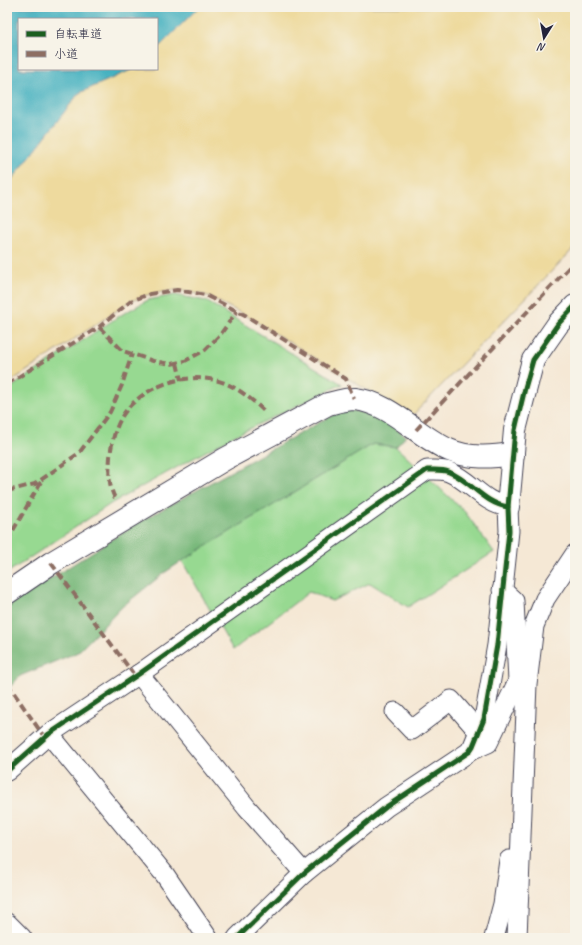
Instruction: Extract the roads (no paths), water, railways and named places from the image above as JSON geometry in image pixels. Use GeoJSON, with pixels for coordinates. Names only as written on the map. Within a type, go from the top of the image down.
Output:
{"type":"FeatureCollection","features":[{"type":"Feature","properties":{"kind":"street"},"geometry":{"type":"LineString","coordinates":[[469,752],[484,719],[497,645],[509,531],[508,507],[515,430],[533,360],[555,328],[575,306]]}},
{"type":"Feature","properties":{"kind":"street"},"geometry":{"type":"LineString","coordinates":[[7,593],[51,563],[225,459],[292,422],[328,404],[340,400],[354,399],[368,402],[382,408],[450,450],[468,456],[484,457],[513,454]]}},
{"type":"Feature","properties":{"kind":"street"},"geometry":{"type":"LineString","coordinates":[[7,771],[49,734],[139,674],[427,470],[450,472],[496,505],[508,507]]}},
{"type":"Feature","properties":{"kind":"street"},"geometry":{"type":"LineString","coordinates":[[237,938],[304,873],[386,807],[469,752],[488,743],[522,682],[534,626],[545,600],[575,554]]}},
{"type":"Feature","properties":{"kind":"street"},"geometry":{"type":"LineString","coordinates":[[502,590],[514,601],[522,682],[522,800],[517,938]]}},
{"type":"Feature","properties":{"kind":"street"},"geometry":{"type":"LineString","coordinates":[[139,674],[248,808],[304,873]]}},
{"type":"Feature","properties":{"kind":"street"},"geometry":{"type":"LineString","coordinates":[[395,712],[412,730],[451,700],[479,732]]}},
{"type":"Feature","properties":{"kind":"street"},"geometry":{"type":"LineString","coordinates":[[49,734],[136,843],[165,876],[208,938]]}},
{"type":"Feature","properties":{"kind":"street"},"geometry":{"type":"LineString","coordinates":[[494,938],[503,904],[512,837],[522,800]]}},
{"type":"Feature","properties":{"kind":"street"},"geometry":{"type":"LineString","coordinates":[[7,924],[22,938]]}},
{"type":"Feature","properties":{"kind":"water"},"geometry":{"type":"Polygon","coordinates":[[[7,7],[199,7],[158,48],[158,18],[18,18],[18,70],[131,70],[79,93],[7,186],[7,7]]]}}]}
